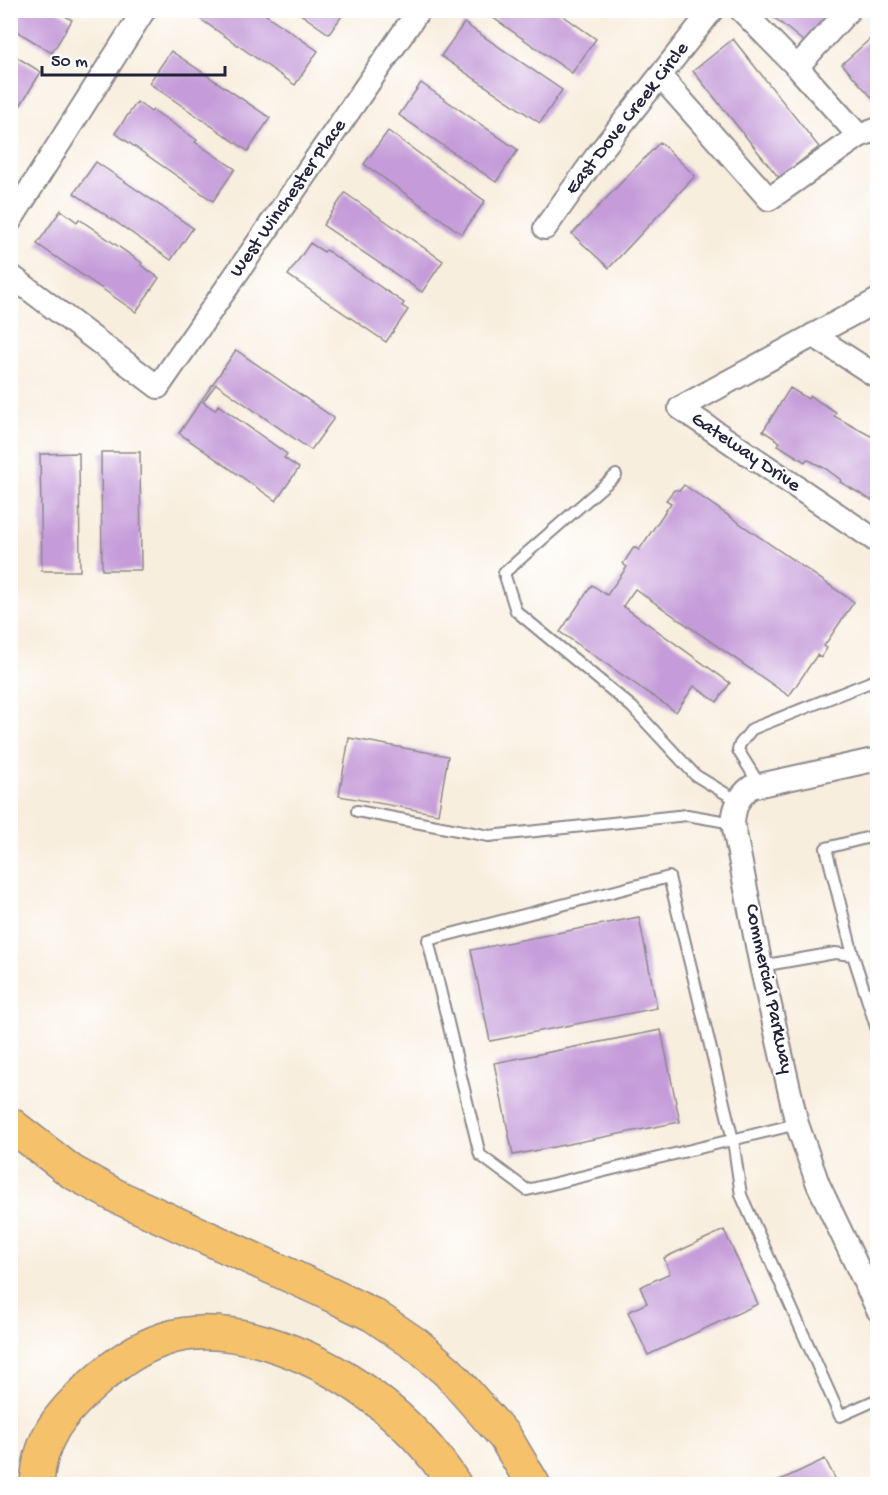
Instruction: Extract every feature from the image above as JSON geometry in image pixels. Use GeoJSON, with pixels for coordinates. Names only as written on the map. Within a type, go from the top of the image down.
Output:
{"type":"FeatureCollection","features":[{"type":"Feature","properties":{"kind":"highway"},"geometry":{"type":"LineString","coordinates":[[10,1124],[72,1172],[118,1197],[373,1315],[417,1345],[448,1372],[498,1428],[533,1485]]}},
{"type":"Feature","properties":{"kind":"highway"},"geometry":{"type":"LineString","coordinates":[[37,1485],[38,1466],[53,1426],[108,1370],[138,1349],[168,1338],[205,1332],[241,1336],[283,1348],[317,1362],[365,1391],[408,1427],[442,1466],[454,1485]]}},
{"type":"Feature","properties":{"kind":"street"},"geometry":{"type":"LineString","coordinates":[[10,221],[144,10]]}},
{"type":"Feature","properties":{"kind":"street","name":"West Winchester Place"},"geometry":{"type":"LineString","coordinates":[[10,275],[158,387],[419,10]]}},
{"type":"Feature","properties":{"kind":"street","name":"East Dove Creek Circle"},"geometry":{"type":"LineString","coordinates":[[545,228],[712,10]]}},
{"type":"Feature","properties":{"kind":"street"},"geometry":{"type":"LineString","coordinates":[[660,76],[769,199],[868,133],[797,67],[741,10]]}},
{"type":"Feature","properties":{"kind":"street"},"geometry":{"type":"LineString","coordinates":[[797,67],[849,10]]}},
{"type":"Feature","properties":{"kind":"street","name":"Gateway Drive"},"geometry":{"type":"LineString","coordinates":[[878,300],[680,408],[878,542]]}},
{"type":"Feature","properties":{"kind":"street"},"geometry":{"type":"LineString","coordinates":[[813,335],[878,377]]}},
{"type":"Feature","properties":{"kind":"street"},"geometry":{"type":"LineString","coordinates":[[736,812],[743,793],[759,784],[878,759]]}},
{"type":"Feature","properties":{"kind":"street","name":"Commercial Parkway"},"geometry":{"type":"LineString","coordinates":[[736,812],[762,966],[797,1124],[818,1184],[878,1310]]}},
{"type":"Feature","properties":{"kind":"lane"},"geometry":{"type":"LineString","coordinates":[[616,475],[504,573],[516,611],[632,707],[695,775],[736,812]]}},
{"type":"Feature","properties":{"kind":"lane"},"geometry":{"type":"LineString","coordinates":[[759,784],[738,750],[752,729],[878,679]]}},
{"type":"Feature","properties":{"kind":"lane"},"geometry":{"type":"LineString","coordinates":[[357,811],[489,836],[736,812]]}},
{"type":"Feature","properties":{"kind":"lane"},"geometry":{"type":"LineString","coordinates":[[878,835],[826,848],[853,955],[878,1033]]}},
{"type":"Feature","properties":{"kind":"lane"},"geometry":{"type":"LineString","coordinates":[[797,1124],[733,1140],[527,1190],[480,1155],[428,940],[669,876],[733,1140],[741,1195],[840,1416],[878,1399]]}},
{"type":"Feature","properties":{"kind":"lane"},"geometry":{"type":"LineString","coordinates":[[762,966],[835,953],[853,955]]}},
{"type":"Feature","properties":{"kind":"building"},"geometry":{"type":"Polygon","coordinates":[[[10,10],[56,10],[72,20],[52,53],[10,27],[10,10]]]}},
{"type":"Feature","properties":{"kind":"building"},"geometry":{"type":"Polygon","coordinates":[[[199,10],[259,10],[318,51],[295,85],[196,16],[199,10]]]}},
{"type":"Feature","properties":{"kind":"building"},"geometry":{"type":"Polygon","coordinates":[[[295,10],[346,10],[329,34],[295,10]]]}},
{"type":"Feature","properties":{"kind":"building"},"geometry":{"type":"Polygon","coordinates":[[[482,10],[555,10],[596,39],[572,73],[482,10]]]}},
{"type":"Feature","properties":{"kind":"building"},"geometry":{"type":"Polygon","coordinates":[[[775,10],[838,10],[809,46],[771,15],[775,10]]]}},
{"type":"Feature","properties":{"kind":"building"},"geometry":{"type":"Polygon","coordinates":[[[464,23],[562,90],[540,123],[441,56],[464,23]]]}},
{"type":"Feature","properties":{"kind":"building"},"geometry":{"type":"Polygon","coordinates":[[[878,32],[878,99],[875,101],[842,64],[878,32]]]}},
{"type":"Feature","properties":{"kind":"building"},"geometry":{"type":"Polygon","coordinates":[[[733,39],[819,147],[779,178],[693,71],[733,39]]]}},
{"type":"Feature","properties":{"kind":"building"},"geometry":{"type":"Polygon","coordinates":[[[171,51],[270,118],[248,151],[149,83],[171,51]]]}},
{"type":"Feature","properties":{"kind":"building"},"geometry":{"type":"Polygon","coordinates":[[[10,53],[41,72],[20,106],[10,100],[10,53]]]}},
{"type":"Feature","properties":{"kind":"building"},"geometry":{"type":"Polygon","coordinates":[[[421,83],[518,150],[496,182],[399,115],[421,83]]]}},
{"type":"Feature","properties":{"kind":"building"},"geometry":{"type":"Polygon","coordinates":[[[137,102],[151,112],[153,110],[197,140],[195,142],[235,169],[213,201],[115,133],[137,102]]]}},
{"type":"Feature","properties":{"kind":"building"},"geometry":{"type":"Polygon","coordinates":[[[388,131],[485,201],[462,234],[364,164],[388,131]]]}},
{"type":"Feature","properties":{"kind":"building"},"geometry":{"type":"Polygon","coordinates":[[[660,142],[695,176],[609,268],[572,234],[660,142]]]}},
{"type":"Feature","properties":{"kind":"building"},"geometry":{"type":"Polygon","coordinates":[[[96,162],[193,228],[171,260],[74,193],[96,162]]]}},
{"type":"Feature","properties":{"kind":"building"},"geometry":{"type":"Polygon","coordinates":[[[345,193],[443,261],[422,292],[323,225],[345,193]]]}},
{"type":"Feature","properties":{"kind":"building"},"geometry":{"type":"Polygon","coordinates":[[[61,210],[77,222],[79,219],[142,263],[141,265],[159,278],[136,312],[37,244],[61,210]]]}},
{"type":"Feature","properties":{"kind":"building"},"geometry":{"type":"Polygon","coordinates":[[[310,243],[324,252],[326,250],[404,303],[402,306],[408,310],[386,342],[288,275],[310,243]]]}},
{"type":"Feature","properties":{"kind":"building"},"geometry":{"type":"Polygon","coordinates":[[[236,350],[334,418],[311,450],[216,384],[203,402],[215,410],[218,405],[287,454],[284,458],[299,468],[276,501],[179,433],[236,350]]]}},
{"type":"Feature","properties":{"kind":"building"},"geometry":{"type":"Polygon","coordinates":[[[790,388],[808,399],[810,396],[836,412],[834,416],[878,440],[878,504],[840,482],[841,480],[826,469],[807,459],[805,462],[778,445],[780,442],[763,431],[790,388]]]}},
{"type":"Feature","properties":{"kind":"building"},"geometry":{"type":"Polygon","coordinates":[[[101,452],[140,452],[141,570],[102,570],[101,452]]]}},
{"type":"Feature","properties":{"kind":"building"},"geometry":{"type":"Polygon","coordinates":[[[79,453],[80,571],[42,571],[40,454],[79,453]]]}},
{"type":"Feature","properties":{"kind":"building"},"geometry":{"type":"Polygon","coordinates":[[[684,485],[854,602],[824,646],[827,648],[821,658],[817,655],[789,696],[635,589],[623,606],[730,683],[717,702],[694,686],[676,712],[560,632],[592,585],[607,595],[627,567],[623,564],[634,547],[639,550],[671,503],[666,500],[674,490],[680,490],[684,485]]]}},
{"type":"Feature","properties":{"kind":"building"},"geometry":{"type":"Polygon","coordinates":[[[349,738],[448,756],[438,814],[339,796],[349,738]]]}},
{"type":"Feature","properties":{"kind":"building"},"geometry":{"type":"Polygon","coordinates":[[[639,917],[657,1008],[490,1041],[471,950],[639,917]]]}},
{"type":"Feature","properties":{"kind":"building"},"geometry":{"type":"Polygon","coordinates":[[[661,1030],[680,1122],[513,1155],[494,1063],[661,1030]]]}},
{"type":"Feature","properties":{"kind":"building"},"geometry":{"type":"Polygon","coordinates":[[[724,1230],[758,1304],[648,1355],[628,1312],[647,1303],[640,1287],[670,1273],[664,1258],[724,1230]]]}},
{"type":"Feature","properties":{"kind":"building"},"geometry":{"type":"Polygon","coordinates":[[[825,1459],[838,1484],[772,1484],[825,1459]]]}}]}
